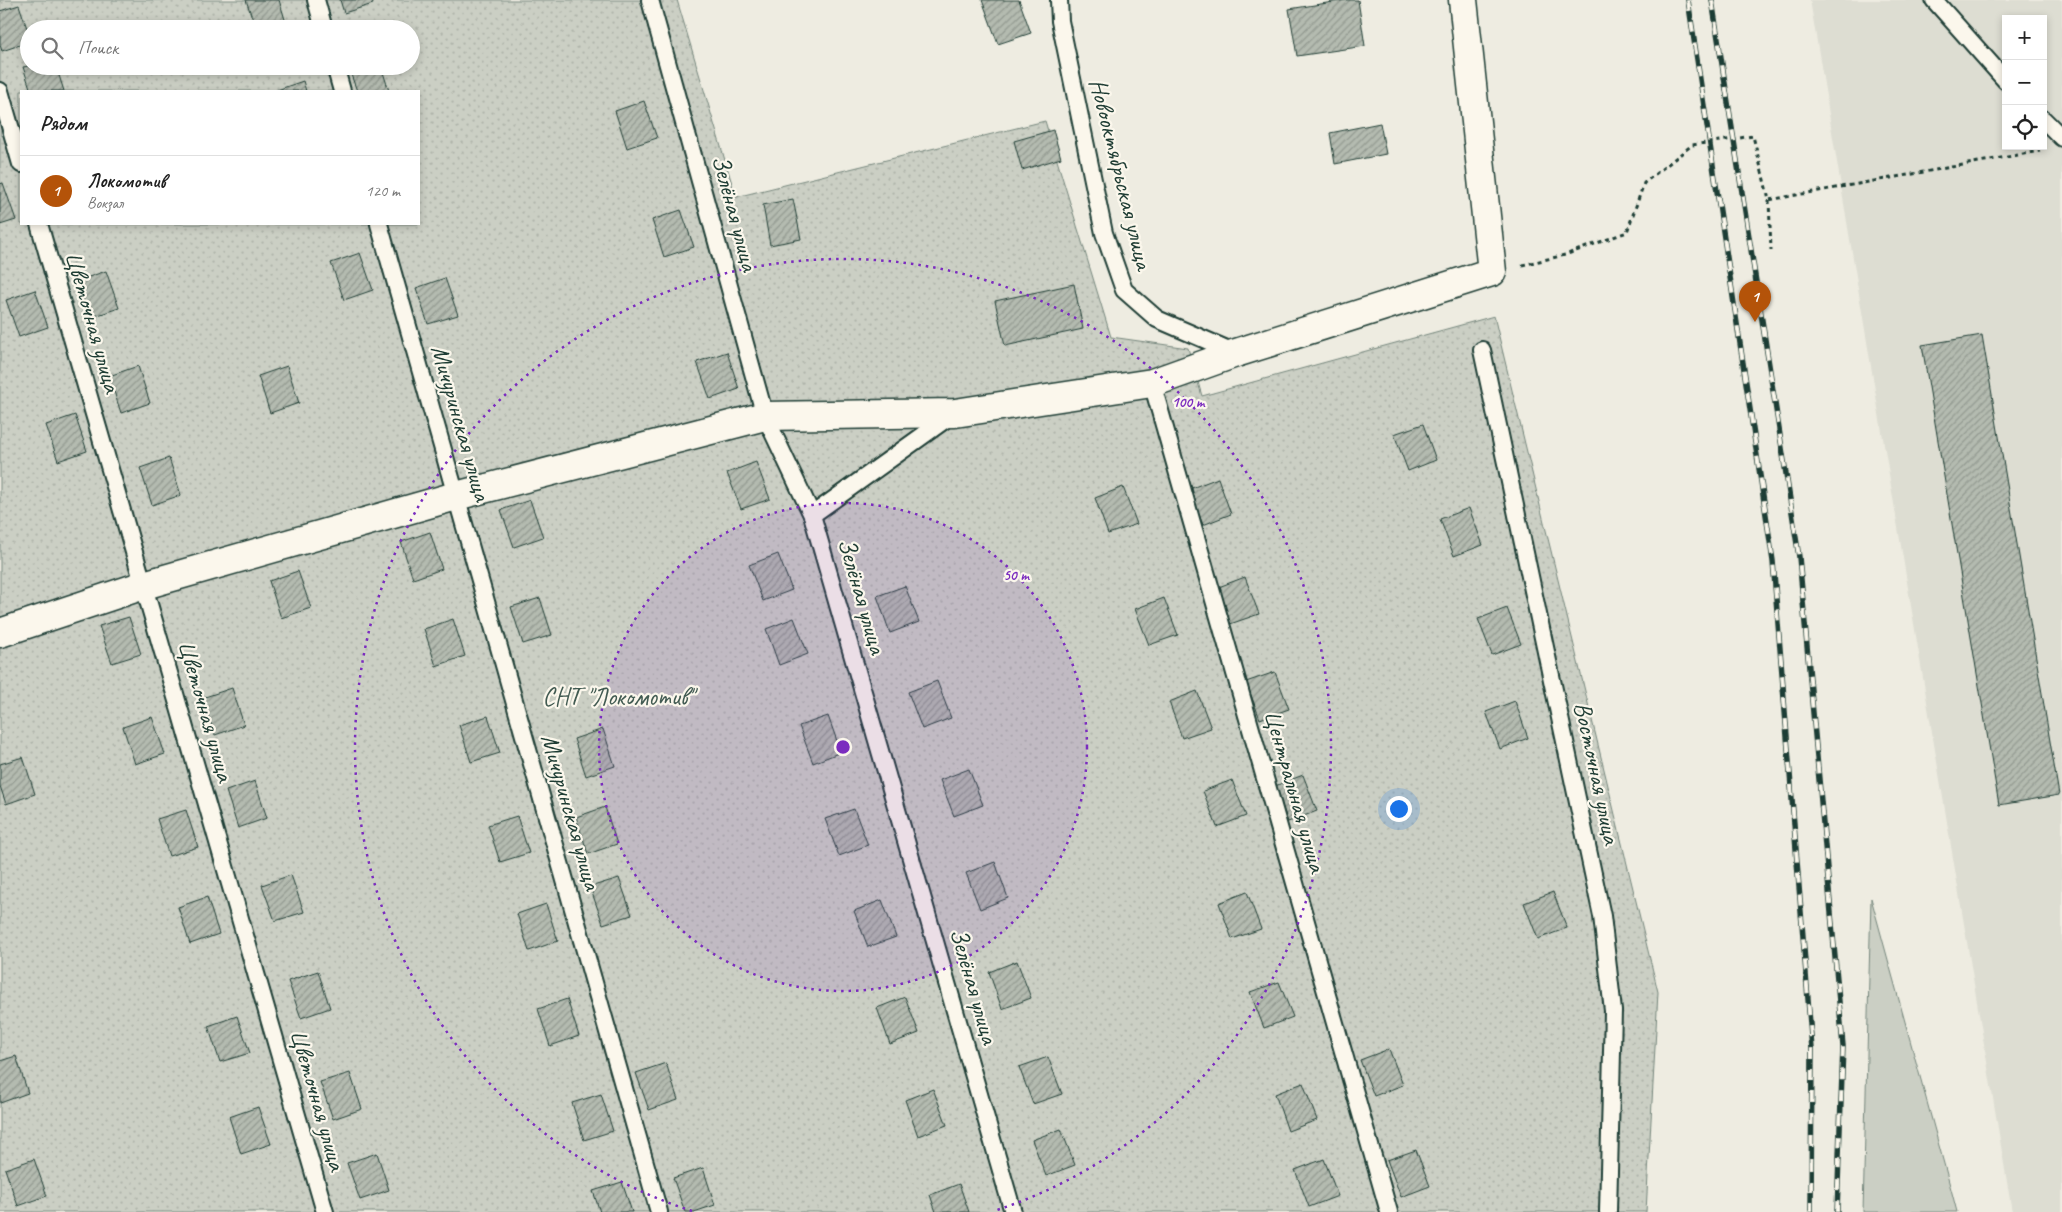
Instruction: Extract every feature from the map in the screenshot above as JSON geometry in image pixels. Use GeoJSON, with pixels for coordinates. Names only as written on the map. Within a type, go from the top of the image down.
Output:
{"type":"FeatureCollection","features":[{"type":"Feature","properties":{"kind":"street"},"geometry":{"type":"LineString","coordinates":[[0,633],[144,584],[456,496],[765,416],[955,413],[1152,383],[1236,353],[1492,272],[1463,0]]}},
{"type":"Feature","properties":{"kind":"lane"},"geometry":{"type":"LineString","coordinates":[[316,0],[322,20]]}},
{"type":"Feature","properties":{"kind":"lane","name":"Зелёная улица"},"geometry":{"type":"LineString","coordinates":[[650,0],[765,416],[812,515],[1013,1212]]}},
{"type":"Feature","properties":{"kind":"lane","name":"Новооктябрьская улица"},"geometry":{"type":"LineString","coordinates":[[1059,0],[1060,21],[1104,233],[1124,290],[1157,319],[1236,353]]}},
{"type":"Feature","properties":{"kind":"lane"},"geometry":{"type":"LineString","coordinates":[[1934,0],[2002,76]]}},
{"type":"Feature","properties":{"kind":"lane"},"geometry":{"type":"LineString","coordinates":[[338,75],[342,90]]}},
{"type":"Feature","properties":{"kind":"lane"},"geometry":{"type":"LineString","coordinates":[[0,91],[20,161]]}},
{"type":"Feature","properties":{"kind":"lane"},"geometry":{"type":"LineString","coordinates":[[2047,123],[2062,138]]}},
{"type":"Feature","properties":{"kind":"lane","name":"Цветочная улица"},"geometry":{"type":"LineString","coordinates":[[39,225],[325,1212]]}},
{"type":"Feature","properties":{"kind":"lane","name":"Мичуринская улица"},"geometry":{"type":"LineString","coordinates":[[379,225],[659,1212]]}},
{"type":"Feature","properties":{"kind":"lane","name":"Восточная улица"},"geometry":{"type":"LineString","coordinates":[[1482,350],[1602,916],[1613,1011],[1608,1212]]}},
{"type":"Feature","properties":{"kind":"lane","name":"Центральная улица"},"geometry":{"type":"LineString","coordinates":[[1152,383],[1388,1212]]}},
{"type":"Feature","properties":{"kind":"lane"},"geometry":{"type":"LineString","coordinates":[[812,515],[955,413]]}},
{"type":"Feature","properties":{"kind":"path"},"geometry":{"type":"LineString","coordinates":[[1492,272],[1565,256],[1627,232],[1644,183],[1692,144],[1753,136],[1770,200],[1770,250]]}},
{"type":"Feature","properties":{"kind":"path"},"geometry":{"type":"LineString","coordinates":[[1770,200],[2042,150]]}},
{"type":"Feature","properties":{"kind":"shaded area"},"geometry":{"type":"Polygon","coordinates":[[[1810,0],[2062,0],[2062,1212],[2012,1212],[1810,0]]]}},
{"type":"Feature","properties":{"kind":"green space","name":"СНТ \"Локомотив\""},"geometry":{"type":"Polygon","coordinates":[[[0,0],[677,0],[736,197],[1045,121],[1111,337],[1188,348],[1202,396],[1494,316],[1658,992],[1646,1212],[0,1212],[0,0]]]}},
{"type":"Feature","properties":{"kind":"green space"},"geometry":{"type":"Polygon","coordinates":[[[1871,898],[1952,1193],[1957,1212],[1863,1212],[1871,898]]]}},
{"type":"Feature","properties":{"kind":"building"},"geometry":{"type":"Polygon","coordinates":[[[246,0],[279,0],[285,20],[253,20],[246,0]]]}},
{"type":"Feature","properties":{"kind":"building"},"geometry":{"type":"Polygon","coordinates":[[[340,0],[372,0],[373,4],[344,13],[340,0]]]}},
{"type":"Feature","properties":{"kind":"building"},"geometry":{"type":"Polygon","coordinates":[[[982,0],[1019,0],[1031,33],[998,44],[982,0]]]}},
{"type":"Feature","properties":{"kind":"building"},"geometry":{"type":"Polygon","coordinates":[[[1346,0],[1358,0],[1365,46],[1297,56],[1289,9],[1346,0]]]}},
{"type":"Feature","properties":{"kind":"building"},"geometry":{"type":"Polygon","coordinates":[[[19,5],[24,20],[20,20],[20,45],[2,51],[0,45],[0,11],[19,5]]]}},
{"type":"Feature","properties":{"kind":"building"},"geometry":{"type":"Polygon","coordinates":[[[26,75],[59,75],[64,90],[31,90],[26,75]]]}},
{"type":"Feature","properties":{"kind":"building"},"geometry":{"type":"Polygon","coordinates":[[[351,75],[384,75],[389,90],[357,90],[351,75]]]}},
{"type":"Feature","properties":{"kind":"building"},"geometry":{"type":"Polygon","coordinates":[[[303,81],[306,90],[277,90],[303,81]]]}},
{"type":"Feature","properties":{"kind":"building"},"geometry":{"type":"Polygon","coordinates":[[[644,101],[657,138],[627,148],[615,111],[644,101]]]}},
{"type":"Feature","properties":{"kind":"building"},"geometry":{"type":"Polygon","coordinates":[[[1380,123],[1386,154],[1335,164],[1330,133],[1380,123]]]}},
{"type":"Feature","properties":{"kind":"building"},"geometry":{"type":"Polygon","coordinates":[[[1053,130],[1061,158],[1022,170],[1014,141],[1053,130]]]}},
{"type":"Feature","properties":{"kind":"building"},"geometry":{"type":"Polygon","coordinates":[[[3,183],[16,220],[0,225],[0,184],[3,183]]]}},
{"type":"Feature","properties":{"kind":"building"},"geometry":{"type":"Polygon","coordinates":[[[793,199],[801,239],[770,245],[763,205],[793,199]]]}},
{"type":"Feature","properties":{"kind":"building"},"geometry":{"type":"Polygon","coordinates":[[[681,210],[694,247],[664,257],[652,220],[681,210]]]}},
{"type":"Feature","properties":{"kind":"building"},"geometry":{"type":"Polygon","coordinates":[[[360,253],[373,290],[344,300],[331,263],[360,253]]]}},
{"type":"Feature","properties":{"kind":"building"},"geometry":{"type":"Polygon","coordinates":[[[106,271],[119,308],[89,318],[77,281],[106,271]]]}},
{"type":"Feature","properties":{"kind":"building"},"geometry":{"type":"Polygon","coordinates":[[[445,278],[458,315],[428,324],[416,288],[445,278]]]}},
{"type":"Feature","properties":{"kind":"building"},"geometry":{"type":"Polygon","coordinates":[[[1074,284],[1083,329],[1005,346],[995,301],[1074,284]]]}},
{"type":"Feature","properties":{"kind":"building"},"geometry":{"type":"Polygon","coordinates":[[[35,290],[48,327],[19,337],[6,300],[35,290]]]}},
{"type":"Feature","properties":{"kind":"building"},"geometry":{"type":"Polygon","coordinates":[[[1982,335],[2059,795],[1999,805],[1922,345],[1982,335]]]}},
{"type":"Feature","properties":{"kind":"building"},"geometry":{"type":"Polygon","coordinates":[[[727,352],[739,389],[710,399],[697,362],[727,352]]]}},
{"type":"Feature","properties":{"kind":"building"},"geometry":{"type":"Polygon","coordinates":[[[138,366],[150,403],[121,413],[109,376],[138,366]]]}},
{"type":"Feature","properties":{"kind":"building"},"geometry":{"type":"Polygon","coordinates":[[[287,366],[299,403],[270,413],[258,376],[287,366]]]}},
{"type":"Feature","properties":{"kind":"building"},"geometry":{"type":"Polygon","coordinates":[[[75,415],[87,451],[58,461],[46,425],[75,415]]]}},
{"type":"Feature","properties":{"kind":"building"},"geometry":{"type":"Polygon","coordinates":[[[1423,424],[1436,460],[1408,471],[1394,434],[1423,424]]]}},
{"type":"Feature","properties":{"kind":"building"},"geometry":{"type":"Polygon","coordinates":[[[169,458],[181,495],[152,505],[140,468],[169,458]]]}},
{"type":"Feature","properties":{"kind":"building"},"geometry":{"type":"Polygon","coordinates":[[[756,462],[770,499],[741,509],[727,473],[756,462]]]}},
{"type":"Feature","properties":{"kind":"building"},"geometry":{"type":"Polygon","coordinates":[[[1218,478],[1231,514],[1203,525],[1189,489],[1218,478]]]}},
{"type":"Feature","properties":{"kind":"building"},"geometry":{"type":"Polygon","coordinates":[[[1123,487],[1137,524],[1108,534],[1095,498],[1123,487]]]}},
{"type":"Feature","properties":{"kind":"building"},"geometry":{"type":"Polygon","coordinates":[[[530,500],[543,537],[514,547],[501,510],[530,500]]]}},
{"type":"Feature","properties":{"kind":"building"},"geometry":{"type":"Polygon","coordinates":[[[1469,508],[1483,545],[1454,556],[1440,519],[1469,508]]]}},
{"type":"Feature","properties":{"kind":"building"},"geometry":{"type":"Polygon","coordinates":[[[430,532],[442,569],[413,579],[401,542],[430,532]]]}},
{"type":"Feature","properties":{"kind":"building"},"geometry":{"type":"Polygon","coordinates":[[[778,554],[792,590],[763,601],[749,565],[778,554]]]}},
{"type":"Feature","properties":{"kind":"building"},"geometry":{"type":"Polygon","coordinates":[[[298,571],[311,608],[281,618],[269,581],[298,571]]]}},
{"type":"Feature","properties":{"kind":"building"},"geometry":{"type":"Polygon","coordinates":[[[1245,577],[1259,614],[1230,624],[1216,588],[1245,577]]]}},
{"type":"Feature","properties":{"kind":"building"},"geometry":{"type":"Polygon","coordinates":[[[905,586],[919,622],[890,633],[877,596],[905,586]]]}},
{"type":"Feature","properties":{"kind":"building"},"geometry":{"type":"Polygon","coordinates":[[[540,598],[552,635],[523,644],[511,607],[540,598]]]}},
{"type":"Feature","properties":{"kind":"building"},"geometry":{"type":"Polygon","coordinates":[[[1164,598],[1178,635],[1149,645],[1135,609],[1164,598]]]}},
{"type":"Feature","properties":{"kind":"building"},"geometry":{"type":"Polygon","coordinates":[[[1507,608],[1521,644],[1492,655],[1478,619],[1507,608]]]}},
{"type":"Feature","properties":{"kind":"building"},"geometry":{"type":"Polygon","coordinates":[[[129,617],[141,654],[112,663],[99,626],[129,617]]]}},
{"type":"Feature","properties":{"kind":"building"},"geometry":{"type":"Polygon","coordinates":[[[794,618],[808,654],[779,665],[766,629],[794,618]]]}},
{"type":"Feature","properties":{"kind":"building"},"geometry":{"type":"Polygon","coordinates":[[[453,619],[465,656],[436,666],[424,629],[453,619]]]}},
{"type":"Feature","properties":{"kind":"building"},"geometry":{"type":"Polygon","coordinates":[[[1275,672],[1289,709],[1260,719],[1246,682],[1275,672]]]}},
{"type":"Feature","properties":{"kind":"building"},"geometry":{"type":"Polygon","coordinates":[[[937,681],[951,718],[922,729],[908,692],[937,681]]]}},
{"type":"Feature","properties":{"kind":"building"},"geometry":{"type":"Polygon","coordinates":[[[232,688],[244,725],[215,735],[202,698],[232,688]]]}},
{"type":"Feature","properties":{"kind":"building"},"geometry":{"type":"Polygon","coordinates":[[[1197,691],[1211,728],[1182,738],[1169,702],[1197,691]]]}},
{"type":"Feature","properties":{"kind":"building"},"geometry":{"type":"Polygon","coordinates":[[[1515,701],[1528,738],[1500,749],[1486,712],[1515,701]]]}},
{"type":"Feature","properties":{"kind":"building"},"geometry":{"type":"Polygon","coordinates":[[[488,716],[500,753],[471,762],[459,725],[488,716]]]}},
{"type":"Feature","properties":{"kind":"building"},"geometry":{"type":"Polygon","coordinates":[[[828,716],[841,752],[813,763],[799,726],[828,716]]]}},
{"type":"Feature","properties":{"kind":"building"},"geometry":{"type":"Polygon","coordinates":[[[152,717],[165,754],[135,764],[123,727],[152,717]]]}},
{"type":"Feature","properties":{"kind":"building"},"geometry":{"type":"Polygon","coordinates":[[[603,729],[615,766],[586,776],[574,739],[603,729]]]}},
{"type":"Feature","properties":{"kind":"building"},"geometry":{"type":"Polygon","coordinates":[[[23,757],[35,794],[6,804],[0,786],[0,764],[23,757]]]}},
{"type":"Feature","properties":{"kind":"building"},"geometry":{"type":"Polygon","coordinates":[[[969,769],[983,805],[954,816],[940,780],[969,769]]]}},
{"type":"Feature","properties":{"kind":"building"},"geometry":{"type":"Polygon","coordinates":[[[1303,775],[1317,811],[1288,822],[1275,786],[1303,775]]]}},
{"type":"Feature","properties":{"kind":"building"},"geometry":{"type":"Polygon","coordinates":[[[1232,780],[1246,816],[1217,827],[1203,791],[1232,780]]]}},
{"type":"Feature","properties":{"kind":"building"},"geometry":{"type":"Polygon","coordinates":[[[255,781],[267,818],[238,828],[226,791],[255,781]]]}},
{"type":"Feature","properties":{"kind":"building"},"geometry":{"type":"Polygon","coordinates":[[[605,807],[617,844],[588,854],[576,817],[605,807]]]}},
{"type":"Feature","properties":{"kind":"building"},"geometry":{"type":"Polygon","coordinates":[[[854,809],[868,845],[839,856],[825,819],[854,809]]]}},
{"type":"Feature","properties":{"kind":"building"},"geometry":{"type":"Polygon","coordinates":[[[186,810],[198,847],[169,856],[157,819],[186,810]]]}},
{"type":"Feature","properties":{"kind":"building"},"geometry":{"type":"Polygon","coordinates":[[[517,816],[529,853],[500,862],[488,825],[517,816]]]}},
{"type":"Feature","properties":{"kind":"building"},"geometry":{"type":"Polygon","coordinates":[[[995,862],[1008,898],[980,909],[966,873],[995,862]]]}},
{"type":"Feature","properties":{"kind":"building"},"geometry":{"type":"Polygon","coordinates":[[[291,875],[304,912],[275,921],[262,885],[291,875]]]}},
{"type":"Feature","properties":{"kind":"building"},"geometry":{"type":"Polygon","coordinates":[[[619,878],[632,915],[603,924],[590,887],[619,878]]]}},
{"type":"Feature","properties":{"kind":"building"},"geometry":{"type":"Polygon","coordinates":[[[1247,892],[1261,929],[1232,939],[1219,903],[1247,892]]]}},
{"type":"Feature","properties":{"kind":"building"},"geometry":{"type":"Polygon","coordinates":[[[1553,892],[1567,928],[1538,939],[1524,903],[1553,892]]]}},
{"type":"Feature","properties":{"kind":"building"},"geometry":{"type":"Polygon","coordinates":[[[207,897],[219,934],[190,944],[178,907],[207,897]]]}},
{"type":"Feature","properties":{"kind":"building"},"geometry":{"type":"Polygon","coordinates":[[[882,900],[896,937],[868,947],[854,911],[882,900]]]}},
{"type":"Feature","properties":{"kind":"building"},"geometry":{"type":"Polygon","coordinates":[[[546,904],[558,941],[529,951],[517,914],[546,904]]]}},
{"type":"Feature","properties":{"kind":"building"},"geometry":{"type":"Polygon","coordinates":[[[1017,961],[1031,998],[1002,1009],[989,972],[1017,961]]]}},
{"type":"Feature","properties":{"kind":"building"},"geometry":{"type":"Polygon","coordinates":[[[318,971],[330,1008],[301,1018],[288,981],[318,971]]]}},
{"type":"Feature","properties":{"kind":"building"},"geometry":{"type":"Polygon","coordinates":[[[1279,982],[1293,1017],[1264,1028],[1250,992],[1279,982]]]}},
{"type":"Feature","properties":{"kind":"building"},"geometry":{"type":"Polygon","coordinates":[[[905,997],[919,1033],[890,1044],[877,1008],[905,997]]]}},
{"type":"Feature","properties":{"kind":"building"},"geometry":{"type":"Polygon","coordinates":[[[567,999],[579,1036],[550,1046],[538,1009],[567,999]]]}},
{"type":"Feature","properties":{"kind":"building"},"geometry":{"type":"Polygon","coordinates":[[[237,1016],[250,1053],[220,1062],[208,1026],[237,1016]]]}},
{"type":"Feature","properties":{"kind":"building"},"geometry":{"type":"Polygon","coordinates":[[[1389,1049],[1403,1085],[1374,1096],[1360,1060],[1389,1049]]]}},
{"type":"Feature","properties":{"kind":"building"},"geometry":{"type":"Polygon","coordinates":[[[16,1056],[28,1093],[0,1103],[0,1061],[16,1056]]]}},
{"type":"Feature","properties":{"kind":"building"},"geometry":{"type":"Polygon","coordinates":[[[1048,1057],[1062,1094],[1033,1104],[1019,1067],[1048,1057]]]}},
{"type":"Feature","properties":{"kind":"building"},"geometry":{"type":"Polygon","coordinates":[[[666,1063],[678,1100],[649,1110],[636,1073],[666,1063]]]}},
{"type":"Feature","properties":{"kind":"building"},"geometry":{"type":"Polygon","coordinates":[[[350,1073],[362,1109],[333,1119],[320,1082],[350,1073]]]}},
{"type":"Feature","properties":{"kind":"building"},"geometry":{"type":"Polygon","coordinates":[[[1303,1083],[1317,1120],[1288,1131],[1275,1094],[1303,1083]]]}},
{"type":"Feature","properties":{"kind":"building"},"geometry":{"type":"Polygon","coordinates":[[[933,1089],[947,1125],[918,1136],[905,1100],[933,1089]]]}},
{"type":"Feature","properties":{"kind":"building"},"geometry":{"type":"Polygon","coordinates":[[[601,1094],[613,1131],[584,1140],[572,1103],[601,1094]]]}},
{"type":"Feature","properties":{"kind":"building"},"geometry":{"type":"Polygon","coordinates":[[[258,1107],[271,1144],[241,1154],[229,1117],[258,1107]]]}},
{"type":"Feature","properties":{"kind":"building"},"geometry":{"type":"Polygon","coordinates":[[[1061,1129],[1075,1165],[1046,1176],[1032,1140],[1061,1129]]]}},
{"type":"Feature","properties":{"kind":"building"},"geometry":{"type":"Polygon","coordinates":[[[1416,1150],[1430,1186],[1401,1197],[1387,1160],[1416,1150]]]}},
{"type":"Feature","properties":{"kind":"building"},"geometry":{"type":"Polygon","coordinates":[[[377,1153],[389,1190],[360,1200],[347,1163],[377,1153]]]}},
{"type":"Feature","properties":{"kind":"building"},"geometry":{"type":"Polygon","coordinates":[[[34,1159],[47,1196],[18,1206],[5,1169],[34,1159]]]}},
{"type":"Feature","properties":{"kind":"building"},"geometry":{"type":"Polygon","coordinates":[[[1324,1159],[1338,1196],[1309,1207],[1295,1170],[1324,1159]]]}},
{"type":"Feature","properties":{"kind":"building"},"geometry":{"type":"Polygon","coordinates":[[[703,1168],[715,1205],[694,1212],[685,1212],[673,1178],[703,1168]]]}},
{"type":"Feature","properties":{"kind":"building"},"geometry":{"type":"Polygon","coordinates":[[[622,1182],[632,1212],[600,1212],[593,1191],[622,1182]]]}},
{"type":"Feature","properties":{"kind":"building"},"geometry":{"type":"Polygon","coordinates":[[[959,1184],[969,1212],[936,1212],[930,1195],[959,1184]]]}},
{"type":"Feature","properties":{"kind":"railway"},"geometry":{"type":"LineString","coordinates":[[1688,0],[1773,561],[1812,1049],[1811,1212]]}},
{"type":"Feature","properties":{"kind":"railway"},"geometry":{"type":"LineString","coordinates":[[1712,0],[1799,557],[1843,1046],[1837,1212]]}},
{"type":"Feature","properties":{"kind":"place","name":"Локомотив"},"geometry":{"type":"Point","coordinates":[1755,322]}}]}
